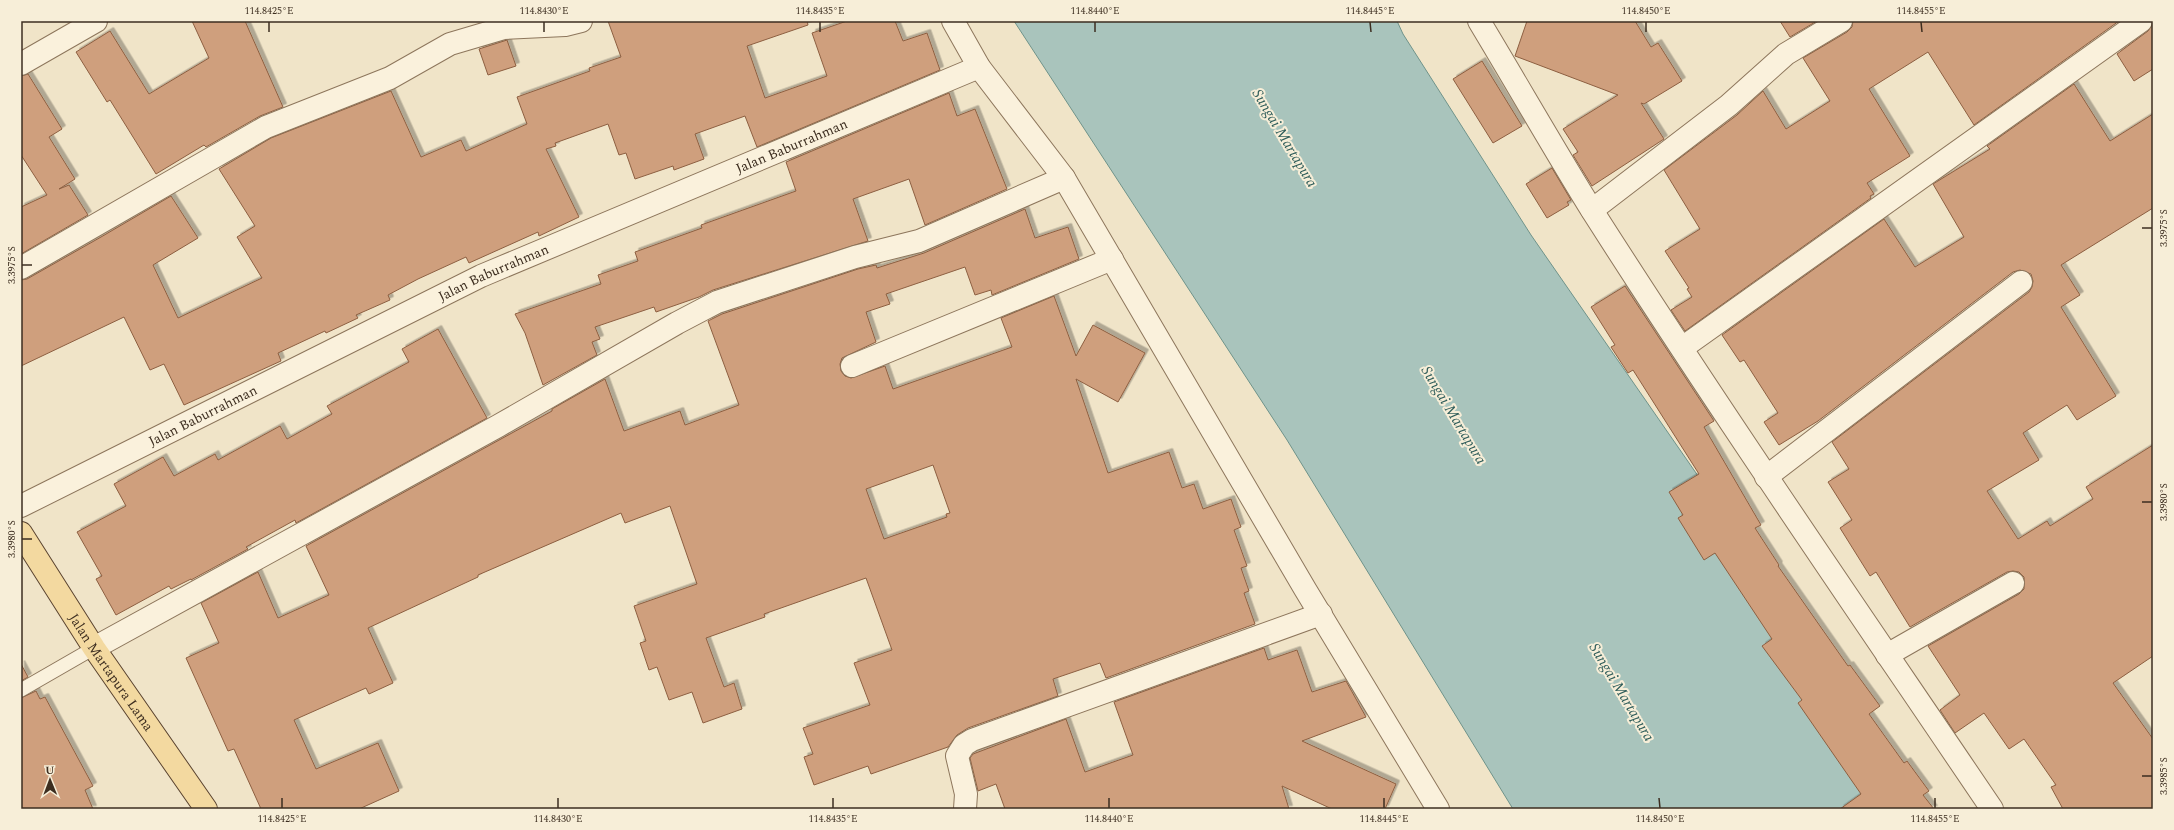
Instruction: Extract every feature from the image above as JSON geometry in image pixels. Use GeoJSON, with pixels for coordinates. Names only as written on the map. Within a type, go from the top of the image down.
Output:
{"type":"FeatureCollection","features":[{"type":"Feature","properties":{"kind":"main road","name":"Jalan Martapura Lama"},"geometry":{"type":"LineString","coordinates":[[21,533],[94,648],[206,809]]}},
{"type":"Feature","properties":{"kind":"street"},"geometry":{"type":"LineString","coordinates":[[21,64],[96,21]]}},
{"type":"Feature","properties":{"kind":"street"},"geometry":{"type":"LineString","coordinates":[[21,268],[266,127],[390,78],[450,44],[504,28],[565,25],[581,21]]}},
{"type":"Feature","properties":{"kind":"street"},"geometry":{"type":"LineString","coordinates":[[953,21],[979,68],[1064,178],[1321,614],[1438,809]]}},
{"type":"Feature","properties":{"kind":"street"},"geometry":{"type":"LineString","coordinates":[[1479,21],[1592,210],[1766,477],[1992,809]]}},
{"type":"Feature","properties":{"kind":"street"},"geometry":{"type":"LineString","coordinates":[[1592,210],[1729,105],[1786,54],[1841,21]]}},
{"type":"Feature","properties":{"kind":"street"},"geometry":{"type":"LineString","coordinates":[[1682,348],[2140,21]]}},
{"type":"Feature","properties":{"kind":"street","name":"Jalan Baburrahman"},"geometry":{"type":"LineString","coordinates":[[21,506],[481,276],[979,68]]}},
{"type":"Feature","properties":{"kind":"street"},"geometry":{"type":"LineString","coordinates":[[94,648],[498,426],[677,323],[717,302],[855,256],[919,241],[1064,178]]}},
{"type":"Feature","properties":{"kind":"street"},"geometry":{"type":"LineString","coordinates":[[852,366],[1112,259]]}},
{"type":"Feature","properties":{"kind":"street"},"geometry":{"type":"LineString","coordinates":[[1766,477],[2021,282]]}},
{"type":"Feature","properties":{"kind":"street"},"geometry":{"type":"LineString","coordinates":[[1887,655],[2013,583]]}},
{"type":"Feature","properties":{"kind":"street"},"geometry":{"type":"LineString","coordinates":[[965,809],[966,794],[958,756],[964,745],[972,740],[1321,614]]}},
{"type":"Feature","properties":{"kind":"lane"},"geometry":{"type":"LineString","coordinates":[[21,690],[94,648]]}},
{"type":"Feature","properties":{"kind":"water","name":"Sungai Martapura"},"geometry":{"type":"Polygon","coordinates":[[[1014,21],[1397,21],[1403,34],[1531,235],[1929,809],[1513,809],[1287,440],[1014,21]]]}},
{"type":"Feature","properties":{"kind":"building"},"geometry":{"type":"Polygon","coordinates":[[[192,21],[245,21],[283,107],[260,116],[206,147],[204,145],[156,174],[110,100],[107,102],[76,52],[110,31],[149,94],[209,58],[192,21]]]}},
{"type":"Feature","properties":{"kind":"building"},"geometry":{"type":"Polygon","coordinates":[[[608,21],[807,21],[808,25],[747,46],[765,98],[827,76],[812,33],[847,21],[895,21],[903,41],[927,33],[940,70],[757,147],[745,116],[695,134],[704,159],[674,170],[673,166],[635,179],[626,153],[619,155],[608,124],[555,143],[556,146],[546,149],[579,217],[539,236],[538,232],[469,263],[466,257],[418,279],[388,295],[390,300],[356,315],[358,318],[326,333],[325,331],[278,353],[281,361],[184,405],[164,364],[150,370],[124,317],[21,366],[21,280],[27,279],[171,196],[198,238],[153,265],[178,318],[262,278],[237,237],[255,226],[219,169],[271,138],[391,91],[421,157],[461,140],[466,151],[527,124],[517,97],[590,71],[589,68],[621,57],[608,21]]]}},
{"type":"Feature","properties":{"kind":"building"},"geometry":{"type":"Polygon","coordinates":[[[1527,21],[1635,21],[1651,47],[1658,43],[1682,81],[1644,104],[1641,103],[1664,139],[1592,186],[1573,155],[1578,152],[1563,129],[1618,95],[1515,56],[1527,21]]]}},
{"type":"Feature","properties":{"kind":"building"},"geometry":{"type":"Polygon","coordinates":[[[1780,21],[1817,21],[1790,37],[1780,21]]]}},
{"type":"Feature","properties":{"kind":"building"},"geometry":{"type":"Polygon","coordinates":[[[1853,21],[2119,21],[1974,125],[1928,52],[1869,89],[1910,156],[1867,183],[1874,194],[1870,196],[1871,198],[1685,331],[1671,310],[1692,297],[1687,289],[1689,288],[1665,251],[1700,229],[1664,170],[1737,115],[1763,91],[1786,129],[1830,101],[1803,58],[1847,32],[1852,27],[1853,21]]]}},
{"type":"Feature","properties":{"kind":"building"},"geometry":{"type":"Polygon","coordinates":[[[2153,23],[2153,69],[2134,81],[2117,54],[2148,31],[2153,23]]]}},
{"type":"Feature","properties":{"kind":"building"},"geometry":{"type":"Polygon","coordinates":[[[507,40],[516,66],[488,75],[479,49],[507,40]]]}},
{"type":"Feature","properties":{"kind":"building"},"geometry":{"type":"Polygon","coordinates":[[[1482,61],[1522,126],[1493,143],[1453,79],[1482,61]]]}},
{"type":"Feature","properties":{"kind":"building"},"geometry":{"type":"Polygon","coordinates":[[[28,74],[62,129],[49,137],[75,179],[59,189],[69,185],[88,215],[21,254],[21,207],[47,195],[21,155],[21,76],[28,74]]]}},
{"type":"Feature","properties":{"kind":"building"},"geometry":{"type":"Polygon","coordinates":[[[2074,84],[2110,141],[2153,114],[2153,208],[2061,265],[2080,295],[2061,307],[2116,396],[2077,420],[2067,405],[2023,433],[2039,460],[1987,491],[2018,539],[2047,521],[2050,526],[2093,499],[2086,487],[2153,445],[2153,656],[2113,683],[2153,739],[2153,809],[2063,809],[2051,787],[2056,785],[2024,739],[2009,749],[1984,713],[1955,733],[1940,710],[1960,695],[1928,646],[2019,594],[2024,589],[2024,577],[2019,572],[2007,572],[1910,627],[1876,572],[1870,576],[1840,528],[1852,520],[1828,482],[1849,469],[1832,442],[2029,292],[2033,281],[2031,274],[2020,270],[2013,272],[1818,421],[1779,445],[1764,422],[1778,413],[1744,360],[1740,362],[1722,335],[1884,219],[1915,267],[1964,237],[1933,184],[1990,149],[1987,146],[2074,84]]]}},
{"type":"Feature","properties":{"kind":"building"},"geometry":{"type":"Polygon","coordinates":[[[949,93],[957,116],[975,109],[1007,189],[925,225],[909,179],[853,199],[868,241],[713,290],[699,297],[656,312],[654,307],[595,327],[600,339],[592,342],[597,355],[543,385],[525,333],[515,314],[601,284],[598,275],[638,261],[635,252],[702,228],[701,225],[796,191],[786,162],[949,93]]]}},
{"type":"Feature","properties":{"kind":"building"},"geometry":{"type":"Polygon","coordinates":[[[1552,168],[1571,200],[1567,202],[1569,205],[1547,218],[1526,184],[1552,168]]]}},
{"type":"Feature","properties":{"kind":"building"},"geometry":{"type":"Polygon","coordinates":[[[1025,209],[1035,238],[1068,227],[1079,259],[992,295],[991,290],[975,295],[965,267],[886,294],[890,304],[866,312],[876,342],[842,358],[840,364],[841,371],[845,376],[851,378],[885,366],[893,389],[1012,347],[1001,318],[1054,296],[1076,356],[1093,325],[1145,353],[1118,402],[1076,379],[1108,473],[1169,452],[1182,488],[1194,484],[1203,509],[1231,499],[1241,527],[1234,530],[1247,566],[1241,568],[1249,591],[1244,593],[1255,624],[1106,678],[1100,663],[1053,679],[1058,696],[968,728],[957,735],[948,747],[871,774],[868,766],[814,785],[804,757],[813,754],[803,728],[870,705],[854,663],[892,650],[866,578],[764,614],[765,617],[706,638],[724,687],[734,683],[742,709],[703,723],[692,692],[669,700],[657,667],[649,670],[640,643],[646,641],[634,606],[697,584],[670,506],[625,523],[621,513],[478,575],[478,577],[368,628],[393,683],[369,694],[366,688],[294,720],[316,769],[378,743],[399,791],[359,809],[261,809],[234,749],[228,751],[186,658],[219,643],[201,603],[258,572],[278,618],[329,595],[306,546],[552,411],[552,409],[605,379],[624,431],[680,411],[685,425],[739,405],[708,321],[722,314],[858,269],[876,265],[877,268],[924,253],[1025,209]],[[933,465],[866,489],[884,539],[947,517],[946,514],[950,513],[933,465]]]}},
{"type":"Feature","properties":{"kind":"building"},"geometry":{"type":"Polygon","coordinates":[[[1625,286],[1714,421],[1704,427],[1761,525],[1755,528],[1779,565],[1778,566],[1848,666],[1850,665],[1880,706],[1869,714],[1904,763],[1907,761],[1929,791],[1923,795],[1934,809],[1840,809],[1861,794],[1798,703],[1802,700],[1762,646],[1772,639],[1715,553],[1704,560],[1678,518],[1683,515],[1669,492],[1699,474],[1633,370],[1628,373],[1611,347],[1615,345],[1591,307],[1625,286]]]}},
{"type":"Feature","properties":{"kind":"building"},"geometry":{"type":"Polygon","coordinates":[[[438,329],[487,418],[296,523],[295,520],[246,547],[248,549],[191,580],[171,589],[169,586],[116,615],[96,579],[102,576],[77,532],[126,506],[114,484],[163,457],[174,476],[215,454],[218,460],[280,426],[287,439],[332,414],[327,406],[409,362],[402,349],[438,329]]]}},
{"type":"Feature","properties":{"kind":"building"},"geometry":{"type":"Polygon","coordinates":[[[1264,648],[1268,660],[1297,650],[1312,692],[1346,681],[1366,717],[1302,741],[1396,784],[1385,809],[1332,809],[1282,786],[1289,809],[1005,809],[996,784],[978,791],[970,758],[973,754],[1066,719],[1085,772],[1133,755],[1114,702],[1264,648]]]}},
{"type":"Feature","properties":{"kind":"building"},"geometry":{"type":"Polygon","coordinates":[[[21,664],[28,677],[21,681],[21,664]]]}},
{"type":"Feature","properties":{"kind":"building"},"geometry":{"type":"Polygon","coordinates":[[[36,691],[40,699],[45,697],[93,786],[85,790],[93,809],[21,809],[21,698],[36,691]]]}}]}
